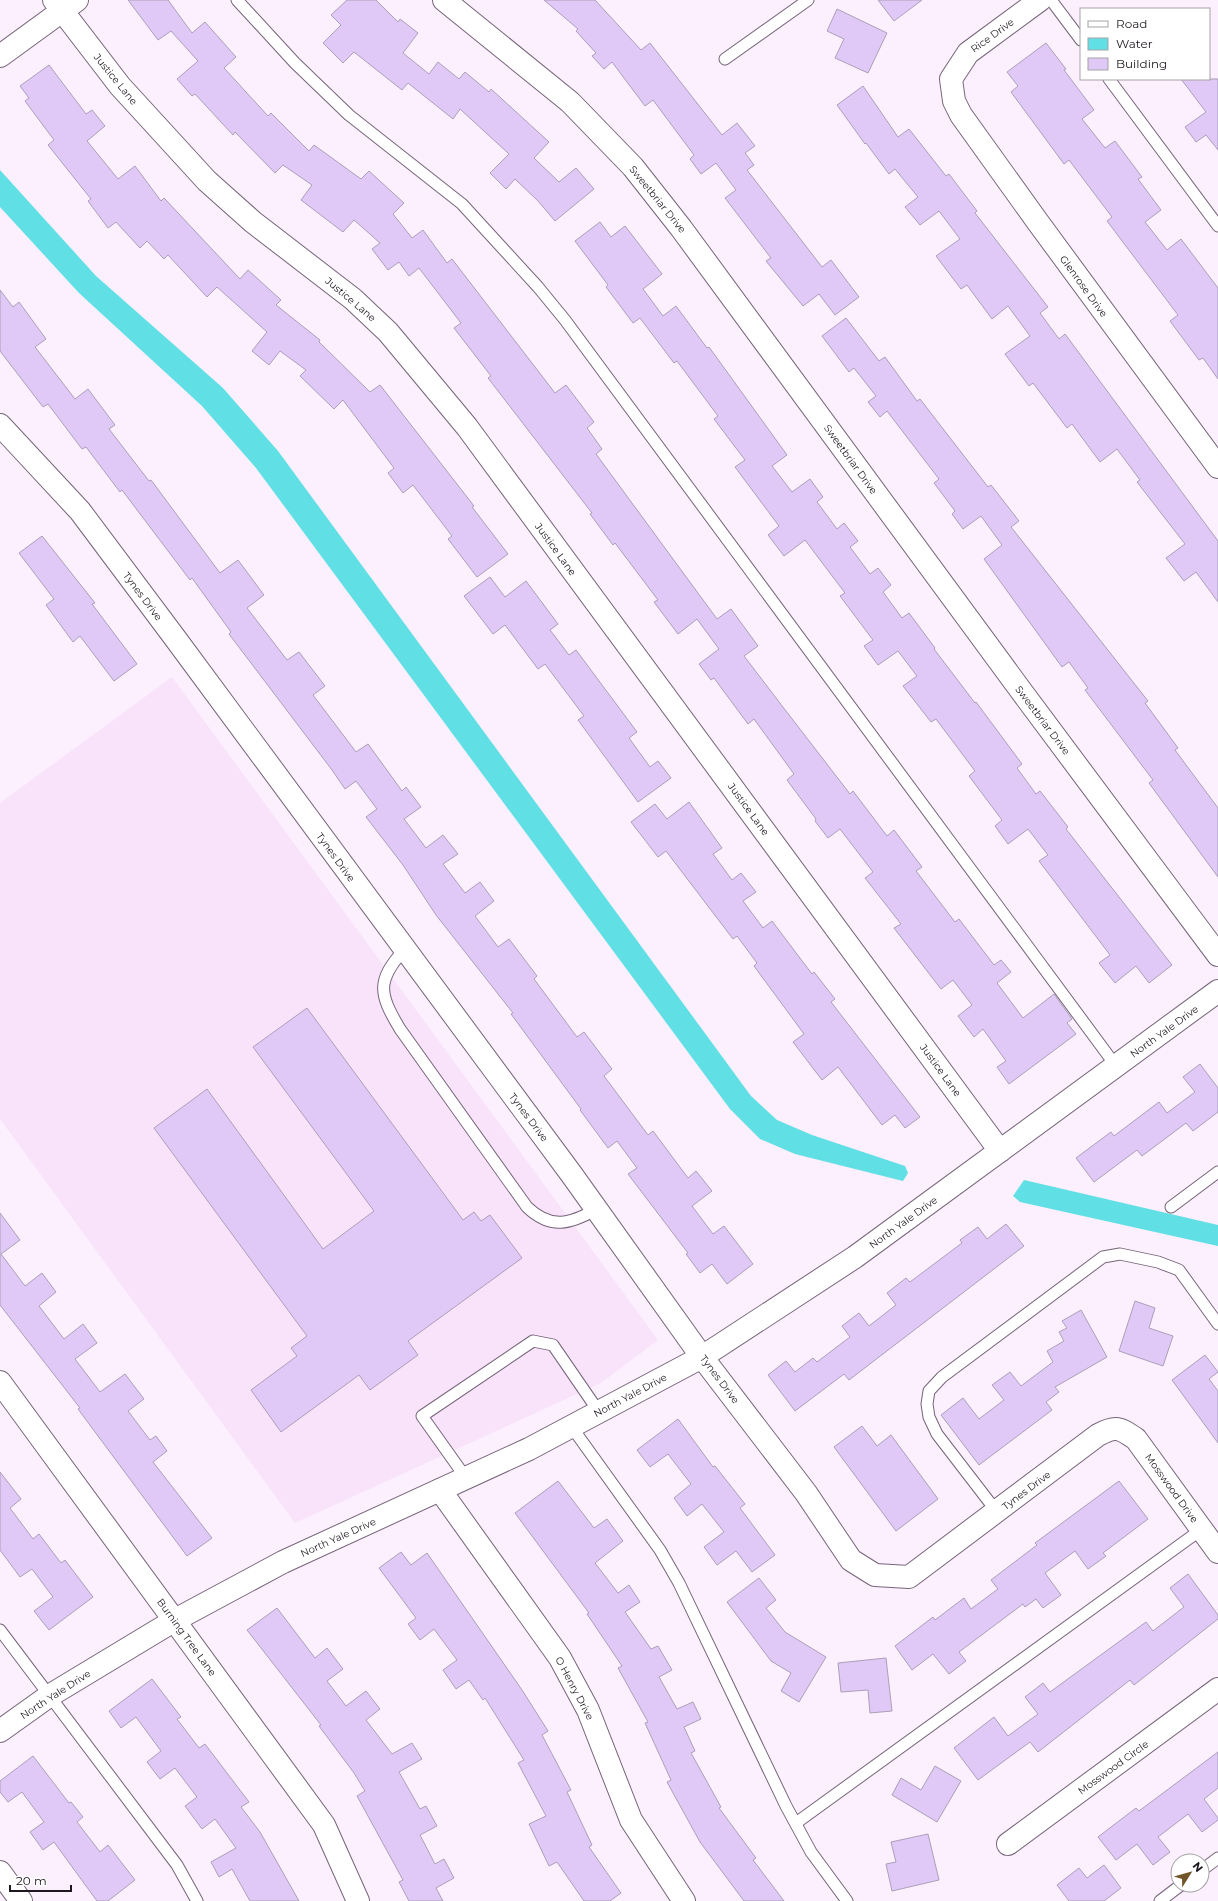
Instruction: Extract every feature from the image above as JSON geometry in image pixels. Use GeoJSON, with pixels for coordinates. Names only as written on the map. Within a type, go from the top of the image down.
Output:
{"type":"FeatureCollection","features":[{"type":"Feature","properties":{"kind":"street","name":"Sweetbriar Drive"},"geometry":{"type":"LineString","coordinates":[[444,0],[570,102],[633,167],[682,228],[1019,688],[1218,955]]}},
{"type":"Feature","properties":{"kind":"street","name":"Rice Drive"},"geometry":{"type":"LineString","coordinates":[[954,101],[951,79],[968,53],[1040,0]]}},
{"type":"Feature","properties":{"kind":"street"},"geometry":{"type":"LineString","coordinates":[[0,56],[64,4]]}},
{"type":"Feature","properties":{"kind":"street","name":"Justice Lane"},"geometry":{"type":"LineString","coordinates":[[64,4],[120,86],[207,181],[253,222],[353,299],[388,332],[467,427],[1000,1151]]}},
{"type":"Feature","properties":{"kind":"street","name":"Glenrose Drive"},"geometry":{"type":"LineString","coordinates":[[954,101],[961,115],[1037,221],[1218,467]]}},
{"type":"Feature","properties":{"kind":"street","name":"Tynes Drive"},"geometry":{"type":"LineString","coordinates":[[0,425],[80,512],[597,1208],[702,1357],[806,1493],[851,1560],[875,1575],[909,1577],[1098,1435],[1110,1428],[1122,1429]]}},
{"type":"Feature","properties":{"kind":"street","name":"North Yale Drive"},"geometry":{"type":"LineString","coordinates":[[0,1731],[49,1696],[174,1620],[283,1562],[529,1449],[702,1357],[855,1257],[1218,991]]}},
{"type":"Feature","properties":{"kind":"street","name":"Burning Tree Lane"},"geometry":{"type":"LineString","coordinates":[[0,1382],[324,1825],[358,1901]]}},
{"type":"Feature","properties":{"kind":"street","name":"Mosswood Drive"},"geometry":{"type":"LineString","coordinates":[[1122,1429],[1136,1439],[1218,1552]]}},
{"type":"Feature","properties":{"kind":"street","name":"O Henry Drive"},"geometry":{"type":"LineString","coordinates":[[440,1490],[560,1658],[588,1710],[631,1820],[684,1901]]}},
{"type":"Feature","properties":{"kind":"street","name":"Mosswood Circle"},"geometry":{"type":"LineString","coordinates":[[1008,1844],[1218,1689]]}},
{"type":"Feature","properties":{"kind":"street"},"geometry":{"type":"LineString","coordinates":[[0,1872],[21,1901]]}},
{"type":"Feature","properties":{"kind":"lane"},"geometry":{"type":"LineString","coordinates":[[237,0],[305,73],[349,115],[462,204],[538,287],[565,320],[833,680],[1116,1066]]}},
{"type":"Feature","properties":{"kind":"lane"},"geometry":{"type":"LineString","coordinates":[[725,59],[808,0]]}},
{"type":"Feature","properties":{"kind":"lane"},"geometry":{"type":"LineString","coordinates":[[1051,0],[1080,39]]}},
{"type":"Feature","properties":{"kind":"lane"},"geometry":{"type":"LineString","coordinates":[[1110,80],[1218,226]]}},
{"type":"Feature","properties":{"kind":"lane"},"geometry":{"type":"LineString","coordinates":[[404,950],[392,963],[385,974],[383,991],[388,1009],[400,1029],[527,1207],[538,1217],[554,1223],[578,1219],[597,1208]]}},
{"type":"Feature","properties":{"kind":"lane"},"geometry":{"type":"LineString","coordinates":[[1171,1207],[1218,1172]]}},
{"type":"Feature","properties":{"kind":"lane"},"geometry":{"type":"LineString","coordinates":[[997,1512],[937,1434],[929,1417],[927,1404],[929,1391],[942,1377],[1104,1257],[1120,1254],[1158,1262],[1179,1270],[1218,1324]]}},
{"type":"Feature","properties":{"kind":"lane"},"geometry":{"type":"LineString","coordinates":[[466,1478],[422,1416],[534,1341],[553,1345],[599,1412]]}},
{"type":"Feature","properties":{"kind":"lane"},"geometry":{"type":"LineString","coordinates":[[571,1426],[660,1550],[679,1583],[811,1852],[847,1901]]}},
{"type":"Feature","properties":{"kind":"lane"},"geometry":{"type":"LineString","coordinates":[[796,1823],[1202,1529]]}},
{"type":"Feature","properties":{"kind":"lane"},"geometry":{"type":"LineString","coordinates":[[0,1630],[177,1865],[197,1901]]}},
{"type":"Feature","properties":{"kind":"lane"},"geometry":{"type":"LineString","coordinates":[[1160,1901],[1170,1893]]}},
{"type":"Feature","properties":{"kind":"shaded area"},"geometry":{"type":"Polygon","coordinates":[[[172,677],[658,1340],[601,1383],[295,1523],[0,1119],[0,803],[172,677]]]}},
{"type":"Feature","properties":{"kind":"water"},"geometry":{"type":"Polygon","coordinates":[[[0,170],[96,276],[223,388],[278,451],[751,1096],[777,1120],[812,1135],[905,1166],[908,1173],[903,1181],[795,1154],[760,1139],[730,1109],[256,468],[202,406],[79,293],[0,207],[0,170]]]}},
{"type":"Feature","properties":{"kind":"water"},"geometry":{"type":"Polygon","coordinates":[[[1024,1180],[1218,1225],[1218,1246],[1020,1202],[1013,1196],[1024,1180]]]}},
{"type":"Feature","properties":{"kind":"building"},"geometry":{"type":"Polygon","coordinates":[[[128,0],[168,0],[192,33],[205,22],[236,57],[224,68],[268,116],[271,113],[309,151],[314,145],[361,179],[369,171],[404,203],[393,214],[412,238],[423,230],[447,263],[452,259],[555,393],[566,385],[594,422],[587,428],[602,449],[596,454],[717,619],[731,609],[758,646],[744,656],[850,794],[853,791],[887,836],[894,830],[922,867],[916,871],[955,922],[959,919],[994,965],[1001,960],[1011,972],[997,983],[1023,1018],[1054,994],[1072,1019],[1067,1023],[1076,1034],[1009,1084],[997,1067],[1006,1061],[983,1029],[974,1037],[958,1016],[972,1005],[953,980],[941,989],[894,928],[901,924],[865,878],[873,872],[840,829],[828,838],[787,780],[794,774],[754,719],[748,724],[714,678],[711,680],[699,664],[719,649],[697,619],[678,634],[654,602],[658,600],[615,543],[613,545],[590,514],[592,513],[488,378],[491,376],[454,328],[461,323],[419,268],[409,276],[399,262],[388,270],[372,249],[380,243],[354,220],[343,232],[301,200],[312,185],[283,165],[275,173],[235,132],[233,135],[195,94],[192,96],[177,79],[198,61],[171,31],[158,40],[128,0]]]}},
{"type":"Feature","properties":{"kind":"building"},"geometry":{"type":"Polygon","coordinates":[[[347,0],[376,0],[398,22],[400,19],[418,33],[403,53],[429,74],[438,62],[459,79],[465,72],[489,92],[491,89],[549,142],[534,158],[559,182],[576,168],[594,189],[555,221],[538,201],[515,179],[506,189],[490,173],[509,154],[460,109],[453,119],[408,83],[402,90],[354,52],[343,63],[323,43],[341,25],[331,15],[347,0]]]}},
{"type":"Feature","properties":{"kind":"building"},"geometry":{"type":"Polygon","coordinates":[[[544,0],[595,0],[641,50],[650,43],[722,135],[737,123],[755,146],[745,153],[754,165],[747,170],[822,267],[831,260],[859,297],[835,315],[819,294],[803,306],[766,261],[771,258],[725,198],[736,190],[716,163],[701,174],[690,159],[694,155],[653,100],[645,106],[612,62],[604,69],[592,56],[596,53],[576,31],[578,29],[544,0]]]}},
{"type":"Feature","properties":{"kind":"building"},"geometry":{"type":"Polygon","coordinates":[[[878,0],[922,0],[894,21],[878,0]]]}},
{"type":"Feature","properties":{"kind":"building"},"geometry":{"type":"Polygon","coordinates":[[[837,9],[887,33],[868,73],[835,58],[844,39],[827,31],[837,9]]]}},
{"type":"Feature","properties":{"kind":"building"},"geometry":{"type":"Polygon","coordinates":[[[1046,43],[1094,110],[1082,119],[1105,148],[1115,141],[1142,177],[1138,179],[1161,210],[1145,222],[1167,250],[1181,239],[1218,288],[1218,379],[1203,358],[1199,360],[1170,321],[1178,315],[1107,221],[1112,217],[1069,160],[1064,164],[1011,92],[1018,86],[1007,72],[1046,43]]]}},
{"type":"Feature","properties":{"kind":"building"},"geometry":{"type":"Polygon","coordinates":[[[49,65],[86,114],[92,110],[105,126],[87,141],[118,179],[135,166],[161,201],[164,198],[240,279],[248,270],[281,300],[276,305],[320,340],[319,342],[370,392],[380,385],[474,506],[472,507],[508,554],[477,577],[448,539],[452,536],[413,485],[403,493],[388,473],[394,468],[343,400],[334,409],[300,376],[306,370],[280,351],[269,365],[252,351],[267,332],[217,287],[207,297],[168,255],[164,259],[147,241],[140,248],[116,222],[108,228],[88,201],[91,199],[48,145],[54,140],[25,101],[29,98],[20,86],[49,65]]]}},
{"type":"Feature","properties":{"kind":"building"},"geometry":{"type":"Polygon","coordinates":[[[1218,79],[1218,150],[1206,135],[1196,142],[1185,127],[1206,112],[1182,80],[1218,79]]]}},
{"type":"Feature","properties":{"kind":"building"},"geometry":{"type":"Polygon","coordinates":[[[863,86],[898,137],[909,129],[946,176],[949,174],[977,211],[975,213],[1048,307],[1040,313],[1059,339],[1065,334],[1218,541],[1218,602],[1196,572],[1184,581],[1166,558],[1185,544],[1137,482],[1140,480],[1117,449],[1100,462],[1072,424],[1067,428],[1033,383],[1029,386],[1005,354],[1030,336],[1008,306],[992,319],[967,285],[961,289],[936,256],[960,239],[939,211],[920,225],[905,207],[918,197],[895,169],[889,174],[837,105],[863,86]]]}},
{"type":"Feature","properties":{"kind":"building"},"geometry":{"type":"Polygon","coordinates":[[[600,222],[611,237],[625,226],[662,274],[643,289],[663,316],[676,306],[707,348],[709,347],[787,455],[772,466],[792,492],[810,479],[823,497],[817,502],[837,529],[844,523],[858,541],[850,547],[870,574],[878,568],[891,585],[883,592],[902,618],[909,613],[935,648],[934,649],[1022,764],[1017,768],[1036,794],[1040,791],[1068,827],[1066,829],[1172,965],[1149,983],[1136,966],[1115,983],[1099,963],[1110,955],[1039,861],[1048,855],[1028,829],[1008,844],[995,826],[1002,820],[969,776],[975,771],[936,719],[931,722],[903,686],[917,676],[898,651],[878,665],[864,646],[873,640],[840,596],[845,593],[805,540],[784,556],[768,535],[779,526],[735,467],[745,460],[714,419],[718,416],[677,361],[674,363],[640,318],[633,323],[606,287],[608,285],[575,241],[600,222]]]}},
{"type":"Feature","properties":{"kind":"building"},"geometry":{"type":"Polygon","coordinates":[[[0,290],[13,307],[19,302],[46,339],[35,347],[75,399],[88,389],[115,425],[109,429],[149,481],[151,480],[220,573],[238,560],[264,595],[247,608],[287,660],[299,652],[325,686],[313,695],[356,752],[368,744],[402,791],[406,787],[421,807],[404,819],[426,848],[443,835],[458,854],[443,864],[465,893],[480,882],[494,901],[475,916],[498,947],[509,939],[537,976],[534,979],[577,1037],[584,1032],[612,1069],[604,1076],[648,1135],[653,1131],[688,1178],[696,1171],[712,1191],[692,1206],[713,1234],[724,1226],[753,1264],[727,1284],[712,1264],[700,1273],[686,1254],[688,1253],[628,1174],[637,1168],[617,1141],[608,1148],[511,1014],[513,1013],[436,915],[403,865],[366,817],[377,809],[356,781],[345,789],[229,634],[231,632],[192,578],[190,580],[122,490],[120,492],[86,447],[82,449],[48,404],[43,407],[0,351],[0,290]]]}},
{"type":"Feature","properties":{"kind":"building"},"geometry":{"type":"Polygon","coordinates":[[[846,318],[879,361],[885,357],[917,401],[920,399],[988,487],[991,485],[1019,521],[1011,527],[1148,701],[1145,703],[1178,748],[1175,750],[1218,808],[1218,877],[1149,783],[1153,780],[1085,690],[1088,688],[1069,662],[1062,667],[984,559],[1002,545],[981,516],[963,529],[952,514],[955,511],[934,483],[939,479],[887,411],[880,417],[868,402],[876,396],[854,368],[849,372],[822,336],[846,318]]]}},
{"type":"Feature","properties":{"kind":"building"},"geometry":{"type":"Polygon","coordinates":[[[42,536],[95,603],[92,604],[137,664],[114,681],[80,636],[73,642],[46,605],[54,599],[19,553],[42,536]]]}},
{"type":"Feature","properties":{"kind":"building"},"geometry":{"type":"Polygon","coordinates":[[[490,577],[505,597],[526,581],[558,624],[550,630],[569,655],[576,650],[637,732],[629,738],[650,767],[658,761],[671,778],[638,802],[578,720],[584,716],[545,664],[538,669],[505,625],[493,634],[464,596],[490,577]]]}},
{"type":"Feature","properties":{"kind":"building"},"geometry":{"type":"Polygon","coordinates":[[[689,802],[722,848],[713,854],[732,880],[741,873],[756,892],[743,901],[763,928],[772,921],[812,974],[814,972],[835,999],[831,1002],[920,1117],[905,1128],[895,1115],[882,1125],[838,1067],[822,1080],[793,1042],[804,1034],[754,966],[757,963],[737,936],[733,939],[666,851],[658,857],[631,822],[655,804],[667,819],[689,802]]]}},
{"type":"Feature","properties":{"kind":"building"},"geometry":{"type":"Polygon","coordinates":[[[307,1008],[463,1220],[474,1212],[481,1221],[490,1215],[522,1258],[408,1341],[418,1355],[370,1390],[359,1375],[281,1432],[251,1390],[297,1356],[291,1348],[307,1336],[154,1128],[207,1089],[323,1249],[374,1211],[253,1047],[307,1008]]]}},
{"type":"Feature","properties":{"kind":"building"},"geometry":{"type":"Polygon","coordinates":[[[1200,1064],[1218,1088],[1218,1112],[1193,1131],[1186,1123],[1142,1156],[1137,1150],[1094,1182],[1076,1158],[1111,1132],[1114,1136],[1159,1102],[1167,1113],[1195,1092],[1183,1077],[1200,1064]]]}},
{"type":"Feature","properties":{"kind":"building"},"geometry":{"type":"Polygon","coordinates":[[[0,1213],[20,1240],[1,1254],[25,1286],[42,1273],[56,1292],[39,1306],[64,1339],[83,1324],[97,1343],[75,1359],[100,1392],[125,1374],[144,1399],[128,1411],[150,1440],[156,1436],[167,1451],[153,1462],[212,1538],[187,1556],[78,1409],[80,1408],[0,1305],[0,1213]]]}},
{"type":"Feature","properties":{"kind":"building"},"geometry":{"type":"Polygon","coordinates":[[[1006,1224],[1024,1246],[849,1380],[844,1374],[795,1411],[768,1375],[786,1361],[795,1372],[813,1358],[817,1362],[850,1337],[842,1326],[859,1313],[869,1326],[896,1305],[887,1293],[906,1278],[910,1282],[962,1243],[960,1240],[978,1227],[987,1239],[1006,1224]]]}},
{"type":"Feature","properties":{"kind":"building"},"geometry":{"type":"Polygon","coordinates":[[[1135,1301],[1155,1308],[1149,1328],[1173,1336],[1163,1366],[1119,1351],[1135,1301]]]}},
{"type":"Feature","properties":{"kind":"building"},"geometry":{"type":"Polygon","coordinates":[[[1081,1310],[1107,1357],[1055,1387],[1059,1392],[1046,1402],[1052,1410],[979,1465],[941,1415],[963,1398],[979,1419],[1004,1400],[992,1385],[1010,1372],[1021,1386],[1053,1362],[1047,1351],[1064,1341],[1059,1332],[1067,1328],[1062,1321],[1081,1310]]]}},
{"type":"Feature","properties":{"kind":"building"},"geometry":{"type":"Polygon","coordinates":[[[1205,1355],[1218,1372],[1209,1379],[1218,1391],[1218,1443],[1172,1380],[1205,1355]]]}},
{"type":"Feature","properties":{"kind":"building"},"geometry":{"type":"Polygon","coordinates":[[[678,1419],[713,1467],[715,1466],[745,1504],[740,1508],[775,1555],[752,1572],[736,1551],[717,1565],[704,1547],[724,1532],[702,1504],[687,1516],[674,1498],[691,1484],[668,1454],[650,1467],[637,1450],[678,1419]]]}},
{"type":"Feature","properties":{"kind":"building"},"geometry":{"type":"Polygon","coordinates":[[[862,1426],[877,1446],[891,1435],[938,1499],[896,1531],[834,1447],[862,1426]]]}},
{"type":"Feature","properties":{"kind":"building"},"geometry":{"type":"Polygon","coordinates":[[[0,1472],[21,1499],[10,1508],[33,1539],[39,1534],[61,1563],[65,1560],[93,1597],[49,1630],[34,1611],[53,1597],[32,1569],[20,1577],[0,1550],[0,1472]]]}},
{"type":"Feature","properties":{"kind":"building"},"geometry":{"type":"Polygon","coordinates":[[[558,1481],[594,1528],[607,1519],[623,1541],[595,1563],[618,1593],[629,1585],[640,1602],[625,1612],[651,1649],[658,1646],[672,1670],[659,1677],[677,1709],[693,1702],[701,1719],[684,1727],[695,1751],[691,1753],[721,1807],[719,1808],[756,1858],[753,1860],[784,1901],[744,1901],[700,1842],[667,1782],[671,1780],[645,1723],[648,1722],[618,1668],[622,1666],[587,1614],[589,1613],[515,1513],[558,1481]]]}},
{"type":"Feature","properties":{"kind":"building"},"geometry":{"type":"Polygon","coordinates":[[[1119,1481],[1148,1519],[1103,1553],[1106,1556],[1088,1569],[1075,1551],[1045,1573],[1061,1595],[1043,1608],[1036,1599],[1025,1607],[1023,1604],[959,1652],[966,1661],[949,1674],[933,1654],[912,1670],[895,1646],[933,1617],[935,1620],[964,1598],[971,1609],[998,1589],[991,1580],[1037,1545],[1035,1543],[1119,1481]]]}},
{"type":"Feature","properties":{"kind":"building"},"geometry":{"type":"Polygon","coordinates":[[[401,1552],[411,1565],[427,1553],[522,1690],[548,1731],[542,1735],[571,1790],[567,1792],[592,1845],[589,1847],[621,1893],[610,1901],[584,1901],[557,1862],[549,1866],[529,1824],[546,1816],[518,1763],[524,1760],[485,1698],[483,1700],[469,1680],[456,1689],[443,1670],[457,1660],[434,1629],[420,1640],[408,1624],[416,1618],[379,1568],[401,1552]]]}},
{"type":"Feature","properties":{"kind":"building"},"geometry":{"type":"Polygon","coordinates":[[[1188,1574],[1218,1615],[1218,1619],[1134,1685],[1130,1680],[1038,1752],[1030,1742],[978,1780],[954,1748],[994,1717],[1008,1736],[1038,1714],[1025,1697],[1043,1683],[1050,1692],[1146,1622],[1153,1631],[1184,1607],[1170,1588],[1188,1574]]]}},
{"type":"Feature","properties":{"kind":"building"},"geometry":{"type":"Polygon","coordinates":[[[759,1578],[776,1600],[766,1608],[785,1632],[826,1657],[799,1702],[781,1691],[791,1673],[771,1661],[727,1602],[759,1578]]]}},
{"type":"Feature","properties":{"kind":"building"},"geometry":{"type":"Polygon","coordinates":[[[277,1608],[315,1658],[327,1648],[343,1669],[327,1681],[346,1706],[366,1691],[380,1709],[366,1720],[392,1754],[412,1743],[422,1759],[399,1772],[420,1809],[426,1806],[437,1826],[420,1835],[435,1864],[444,1859],[454,1878],[436,1888],[443,1901],[409,1901],[399,1882],[403,1880],[357,1796],[365,1791],[354,1773],[319,1726],[321,1725],[247,1630],[277,1608]]]}},
{"type":"Feature","properties":{"kind":"building"},"geometry":{"type":"Polygon","coordinates":[[[886,1658],[892,1711],[870,1713],[868,1690],[841,1692],[838,1663],[886,1658]]]}},
{"type":"Feature","properties":{"kind":"building"},"geometry":{"type":"Polygon","coordinates":[[[152,1679],[181,1717],[177,1719],[199,1748],[205,1744],[249,1802],[241,1807],[260,1832],[299,1901],[250,1901],[232,1869],[219,1877],[211,1862],[236,1848],[215,1819],[202,1829],[185,1806],[197,1797],[175,1768],[160,1779],[147,1762],[161,1751],[136,1717],[121,1728],[109,1711],[152,1679]]]}},
{"type":"Feature","properties":{"kind":"building"},"geometry":{"type":"Polygon","coordinates":[[[1218,1752],[1218,1788],[1204,1799],[1218,1820],[1202,1832],[1188,1814],[1158,1837],[1170,1852],[1153,1865],[1137,1844],[1116,1860],[1098,1837],[1136,1808],[1139,1811],[1218,1752]]]}},
{"type":"Feature","properties":{"kind":"building"},"geometry":{"type":"Polygon","coordinates":[[[33,1756],[69,1803],[71,1802],[83,1817],[77,1822],[100,1852],[108,1845],[135,1880],[108,1901],[97,1901],[54,1842],[43,1850],[30,1832],[44,1822],[22,1792],[8,1802],[0,1792],[0,1781],[33,1756]]]}},
{"type":"Feature","properties":{"kind":"building"},"geometry":{"type":"Polygon","coordinates":[[[935,1766],[961,1781],[937,1822],[892,1795],[901,1778],[921,1790],[935,1766]]]}},
{"type":"Feature","properties":{"kind":"building"},"geometry":{"type":"Polygon","coordinates":[[[928,1834],[939,1880],[892,1891],[886,1864],[896,1862],[891,1842],[928,1834]]]}},
{"type":"Feature","properties":{"kind":"building"},"geometry":{"type":"Polygon","coordinates":[[[1104,1865],[1121,1888],[1104,1901],[1069,1901],[1057,1885],[1079,1868],[1087,1878],[1104,1865]]]}}]}
